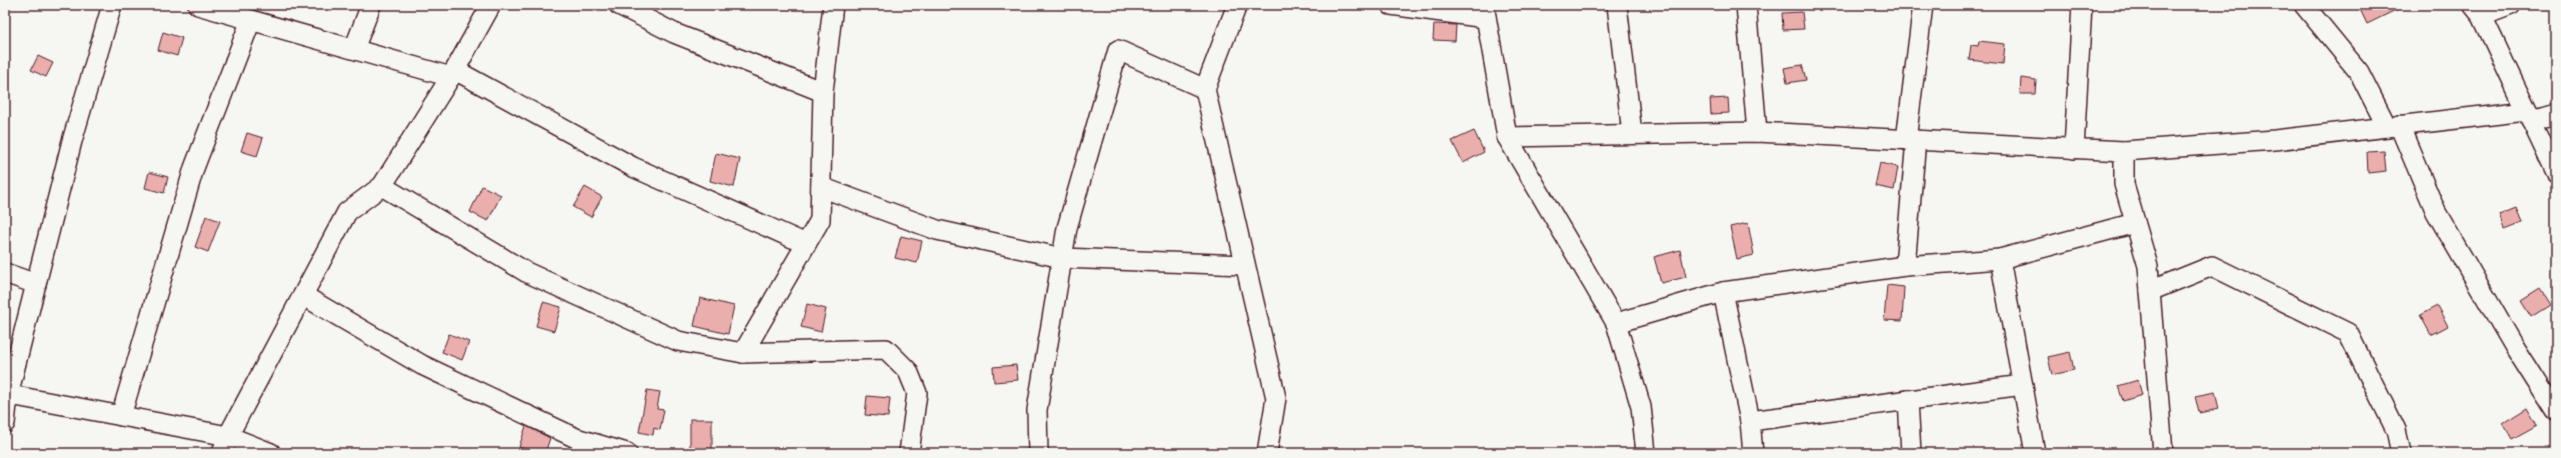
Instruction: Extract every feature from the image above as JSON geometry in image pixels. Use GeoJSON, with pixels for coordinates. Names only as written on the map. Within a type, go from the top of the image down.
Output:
{"type":"FeatureCollection","features":[{"type":"Feature","properties":{"kind":"street"},"geometry":{"type":"LineString","coordinates":[[5,423],[7,394],[72,141],[112,5]]}},
{"type":"Feature","properties":{"kind":"street"},"geometry":{"type":"LineString","coordinates":[[198,5],[246,14],[354,49],[453,73],[633,166],[806,244]]}},
{"type":"Feature","properties":{"kind":"street"},"geometry":{"type":"LineString","coordinates":[[354,49],[371,5]]}},
{"type":"Feature","properties":{"kind":"street"},"geometry":{"type":"LineString","coordinates":[[225,445],[347,212],[382,186],[453,73],[491,5]]}},
{"type":"Feature","properties":{"kind":"street"},"geometry":{"type":"LineString","coordinates":[[619,5],[674,33],[823,92]]}},
{"type":"Feature","properties":{"kind":"street"},"geometry":{"type":"LineString","coordinates":[[744,353],[820,220],[823,92],[833,5]]}},
{"type":"Feature","properties":{"kind":"street"},"geometry":{"type":"LineString","coordinates":[[1237,5],[1205,89],[1276,398],[1267,453]]}},
{"type":"Feature","properties":{"kind":"street"},"geometry":{"type":"LineString","coordinates":[[1391,5],[1485,12],[1507,137],[1616,323],[1641,407],[1646,453]]}},
{"type":"Feature","properties":{"kind":"street"},"geometry":{"type":"LineString","coordinates":[[1616,5],[1632,134]]}},
{"type":"Feature","properties":{"kind":"street"},"geometry":{"type":"LineString","coordinates":[[1746,5],[1756,132]]}},
{"type":"Feature","properties":{"kind":"street"},"geometry":{"type":"LineString","coordinates":[[1905,266],[1911,140],[1923,5]]}},
{"type":"Feature","properties":{"kind":"street"},"geometry":{"type":"LineString","coordinates":[[2074,149],[2082,5]]}},
{"type":"Feature","properties":{"kind":"street"},"geometry":{"type":"LineString","coordinates":[[2304,5],[2359,72],[2393,126],[2436,212],[2514,346],[2556,412]]}},
{"type":"Feature","properties":{"kind":"street"},"geometry":{"type":"LineString","coordinates":[[2511,5],[2477,10],[2556,173]]}},
{"type":"Feature","properties":{"kind":"street"},"geometry":{"type":"LineString","coordinates":[[121,416],[194,168],[246,14]]}},
{"type":"Feature","properties":{"kind":"street"},"geometry":{"type":"LineString","coordinates":[[1038,453],[1037,410],[1067,228],[1118,50],[1205,89]]}},
{"type":"Feature","properties":{"kind":"street"},"geometry":{"type":"LineString","coordinates":[[1507,137],[1756,132],[2124,151],[2275,140],[2393,126],[2556,114]]}},
{"type":"Feature","properties":{"kind":"street"},"geometry":{"type":"LineString","coordinates":[[2124,151],[2124,184],[2148,266],[2163,453]]}},
{"type":"Feature","properties":{"kind":"street"},"geometry":{"type":"LineString","coordinates":[[382,186],[526,272],[678,341],[744,353],[886,349],[908,371],[917,393],[909,453]]}},
{"type":"Feature","properties":{"kind":"street"},"geometry":{"type":"LineString","coordinates":[[821,187],[937,230],[1062,258],[1244,264]]}},
{"type":"Feature","properties":{"kind":"street"},"geometry":{"type":"LineString","coordinates":[[1616,323],[1723,292],[1905,266],[2000,259],[2136,223]]}},
{"type":"Feature","properties":{"kind":"street"},"geometry":{"type":"LineString","coordinates":[[2000,259],[2035,453]]}},
{"type":"Feature","properties":{"kind":"street"},"geometry":{"type":"LineString","coordinates":[[2150,291],[2212,266],[2348,333],[2396,430],[2401,453]]}},
{"type":"Feature","properties":{"kind":"street"},"geometry":{"type":"LineString","coordinates":[[5,273],[36,284]]}},
{"type":"Feature","properties":{"kind":"street"},"geometry":{"type":"LineString","coordinates":[[1723,292],[1750,421],[1753,453]]}},
{"type":"Feature","properties":{"kind":"street"},"geometry":{"type":"LineString","coordinates":[[304,296],[422,365],[574,446],[627,453]]}},
{"type":"Feature","properties":{"kind":"street"},"geometry":{"type":"LineString","coordinates":[[1750,421],[2023,385]]}},
{"type":"Feature","properties":{"kind":"street"},"geometry":{"type":"LineString","coordinates":[[7,394],[121,416],[225,445],[271,453]]}},
{"type":"Feature","properties":{"kind":"street"},"geometry":{"type":"LineString","coordinates":[[1908,400],[1912,453]]}},
{"type":"Feature","properties":{"kind":"building"},"geometry":{"type":"Polygon","coordinates":[[[2358,5],[2406,5],[2367,24],[2358,5]]]}},
{"type":"Feature","properties":{"kind":"building"},"geometry":{"type":"Polygon","coordinates":[[[1802,12],[1804,29],[1783,30],[1782,13],[1802,12]]]}},
{"type":"Feature","properties":{"kind":"building"},"geometry":{"type":"Polygon","coordinates":[[[1434,24],[1456,25],[1455,41],[1433,40],[1434,24]]]}},
{"type":"Feature","properties":{"kind":"building"},"geometry":{"type":"Polygon","coordinates":[[[163,32],[182,38],[177,56],[158,50],[163,32]]]}},
{"type":"Feature","properties":{"kind":"building"},"geometry":{"type":"Polygon","coordinates":[[[1979,41],[2005,44],[2003,64],[1969,60],[1971,45],[1978,46],[1979,41]]]}},
{"type":"Feature","properties":{"kind":"building"},"geometry":{"type":"Polygon","coordinates":[[[38,56],[53,63],[46,77],[31,70],[38,56]]]}},
{"type":"Feature","properties":{"kind":"building"},"geometry":{"type":"Polygon","coordinates":[[[1802,65],[1806,80],[1787,83],[1784,68],[1802,65]]]}},
{"type":"Feature","properties":{"kind":"building"},"geometry":{"type":"Polygon","coordinates":[[[2021,78],[2036,80],[2035,94],[2020,94],[2021,78]]]}},
{"type":"Feature","properties":{"kind":"building"},"geometry":{"type":"Polygon","coordinates":[[[1728,98],[1729,113],[1711,114],[1710,99],[1728,98]]]}},
{"type":"Feature","properties":{"kind":"building"},"geometry":{"type":"Polygon","coordinates":[[[1474,131],[1484,152],[1463,163],[1452,141],[1474,131]]]}},
{"type":"Feature","properties":{"kind":"building"},"geometry":{"type":"Polygon","coordinates":[[[247,133],[263,138],[257,156],[241,151],[247,133]]]}},
{"type":"Feature","properties":{"kind":"building"},"geometry":{"type":"Polygon","coordinates":[[[2384,151],[2386,171],[2368,173],[2367,152],[2384,151]]]}},
{"type":"Feature","properties":{"kind":"building"},"geometry":{"type":"Polygon","coordinates":[[[716,153],[740,159],[734,187],[710,181],[716,153]]]}},
{"type":"Feature","properties":{"kind":"building"},"geometry":{"type":"Polygon","coordinates":[[[1880,163],[1898,167],[1894,190],[1875,186],[1880,163]]]}},
{"type":"Feature","properties":{"kind":"building"},"geometry":{"type":"Polygon","coordinates":[[[149,172],[168,177],[164,193],[145,188],[149,172]]]}},
{"type":"Feature","properties":{"kind":"building"},"geometry":{"type":"Polygon","coordinates":[[[482,186],[501,195],[488,221],[470,212],[482,186]]]}},
{"type":"Feature","properties":{"kind":"building"},"geometry":{"type":"Polygon","coordinates":[[[585,187],[602,197],[591,217],[573,207],[585,187]]]}},
{"type":"Feature","properties":{"kind":"building"},"geometry":{"type":"Polygon","coordinates":[[[2517,208],[2523,222],[2505,229],[2500,215],[2517,208]]]}},
{"type":"Feature","properties":{"kind":"building"},"geometry":{"type":"Polygon","coordinates":[[[206,216],[220,221],[208,252],[195,247],[206,216]]]}},
{"type":"Feature","properties":{"kind":"building"},"geometry":{"type":"Polygon","coordinates":[[[1748,223],[1754,255],[1737,259],[1730,227],[1748,223]]]}},
{"type":"Feature","properties":{"kind":"building"},"geometry":{"type":"Polygon","coordinates":[[[901,236],[922,241],[917,263],[895,258],[901,236]]]}},
{"type":"Feature","properties":{"kind":"building"},"geometry":{"type":"Polygon","coordinates":[[[1680,250],[1686,277],[1661,283],[1654,257],[1680,250]]]}},
{"type":"Feature","properties":{"kind":"building"},"geometry":{"type":"Polygon","coordinates":[[[1887,285],[1904,287],[1902,321],[1884,320],[1887,285]]]}},
{"type":"Feature","properties":{"kind":"building"},"geometry":{"type":"Polygon","coordinates":[[[2540,289],[2550,305],[2531,317],[2521,301],[2540,289]]]}},
{"type":"Feature","properties":{"kind":"building"},"geometry":{"type":"Polygon","coordinates":[[[700,298],[734,306],[728,334],[694,326],[700,298]]]}},
{"type":"Feature","properties":{"kind":"building"},"geometry":{"type":"Polygon","coordinates":[[[543,302],[561,307],[554,331],[536,326],[543,302]]]}},
{"type":"Feature","properties":{"kind":"building"},"geometry":{"type":"Polygon","coordinates":[[[807,304],[826,309],[821,332],[801,327],[807,304]]]}},
{"type":"Feature","properties":{"kind":"building"},"geometry":{"type":"Polygon","coordinates":[[[2437,306],[2448,326],[2431,335],[2420,315],[2437,306]]]}},
{"type":"Feature","properties":{"kind":"building"},"geometry":{"type":"Polygon","coordinates":[[[449,334],[469,342],[462,360],[442,352],[449,334]]]}},
{"type":"Feature","properties":{"kind":"building"},"geometry":{"type":"Polygon","coordinates":[[[2070,352],[2074,370],[2052,375],[2048,357],[2070,352]]]}},
{"type":"Feature","properties":{"kind":"building"},"geometry":{"type":"Polygon","coordinates":[[[1016,365],[1018,380],[994,382],[993,367],[1016,365]]]}},
{"type":"Feature","properties":{"kind":"building"},"geometry":{"type":"Polygon","coordinates":[[[2138,380],[2142,395],[2123,401],[2118,386],[2138,380]]]}},
{"type":"Feature","properties":{"kind":"building"},"geometry":{"type":"Polygon","coordinates":[[[647,390],[660,392],[657,409],[664,410],[660,430],[654,428],[653,435],[639,432],[647,390]]]}},
{"type":"Feature","properties":{"kind":"building"},"geometry":{"type":"Polygon","coordinates":[[[2215,392],[2219,409],[2199,413],[2195,396],[2215,392]]]}},
{"type":"Feature","properties":{"kind":"building"},"geometry":{"type":"Polygon","coordinates":[[[867,396],[890,398],[888,417],[865,415],[867,396]]]}},
{"type":"Feature","properties":{"kind":"building"},"geometry":{"type":"Polygon","coordinates":[[[2527,408],[2537,425],[2512,439],[2503,423],[2527,408]]]}},
{"type":"Feature","properties":{"kind":"building"},"geometry":{"type":"Polygon","coordinates":[[[690,419],[712,419],[712,453],[690,453],[690,419]]]}},
{"type":"Feature","properties":{"kind":"building"},"geometry":{"type":"Polygon","coordinates":[[[526,426],[550,438],[545,453],[536,453],[519,447],[526,426]]]}}]}
